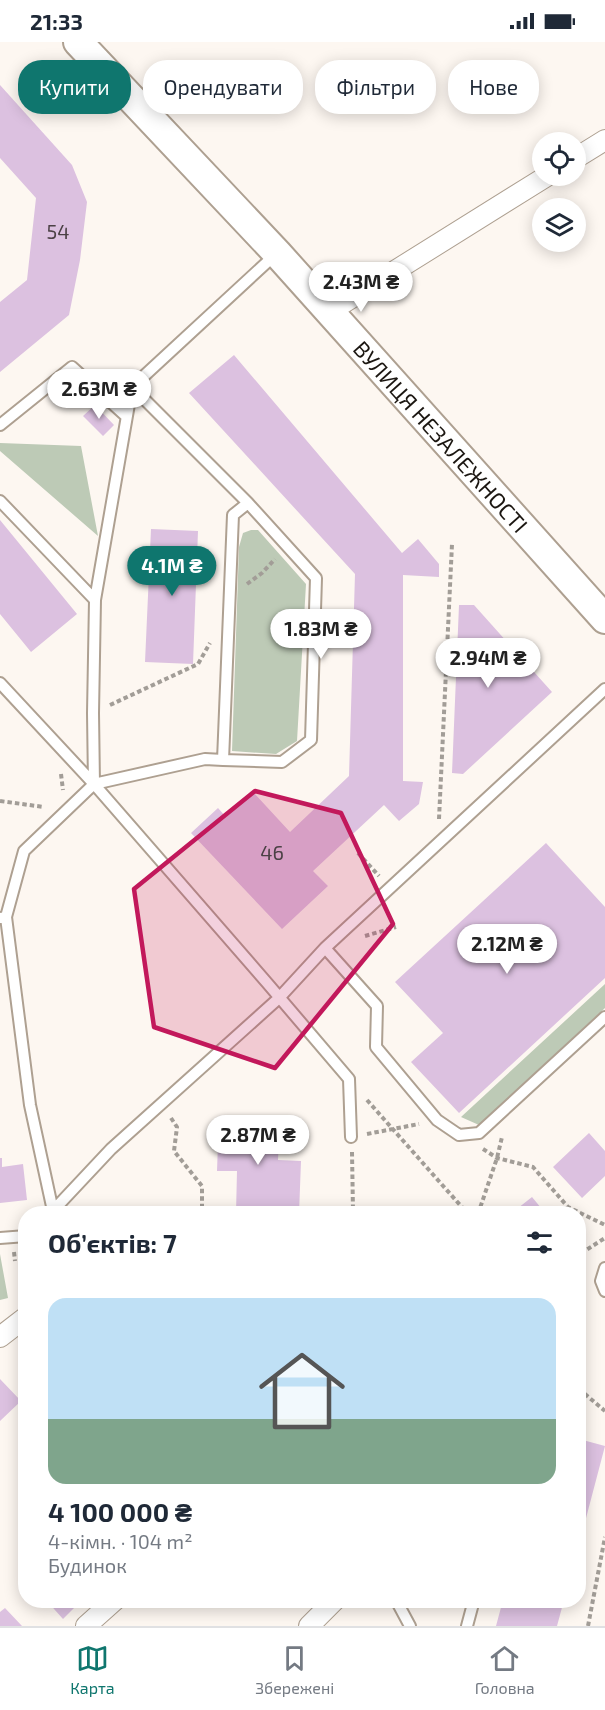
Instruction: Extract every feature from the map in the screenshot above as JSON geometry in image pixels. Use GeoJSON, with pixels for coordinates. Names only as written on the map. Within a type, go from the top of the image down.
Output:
{"type":"FeatureCollection","features":[{"type":"Feature","properties":{"kind":"street","name":"ВУЛИЦЯ НЕЗАЛЕЖНОСТІ"},"geometry":{"type":"LineString","coordinates":[[78,42],[277,253],[605,620]]}},
{"type":"Feature","properties":{"kind":"street"},"geometry":{"type":"LineString","coordinates":[[586,152],[605,140]]}},
{"type":"Feature","properties":{"kind":"street"},"geometry":{"type":"LineString","coordinates":[[328,312],[532,185]]}},
{"type":"Feature","properties":{"kind":"street"},"geometry":{"type":"LineString","coordinates":[[0,1337],[18,1323]]}},
{"type":"Feature","properties":{"kind":"street"},"geometry":{"type":"LineString","coordinates":[[86,1626],[106,1608]]}},
{"type":"Feature","properties":{"kind":"street"},"geometry":{"type":"LineString","coordinates":[[309,1626],[327,1608]]}},
{"type":"Feature","properties":{"kind":"lane"},"geometry":{"type":"LineString","coordinates":[[94,784],[95,600],[132,387],[277,253]]}},
{"type":"Feature","properties":{"kind":"lane"},"geometry":{"type":"LineString","coordinates":[[0,425],[72,367],[126,416]]}},
{"type":"Feature","properties":{"kind":"lane"},"geometry":{"type":"LineString","coordinates":[[51,1206],[30,1105],[3,918],[24,851],[94,784],[205,759],[282,762],[311,740],[316,578],[248,503],[132,387]]}},
{"type":"Feature","properties":{"kind":"lane"},"geometry":{"type":"LineString","coordinates":[[0,501],[95,600]]}},
{"type":"Feature","properties":{"kind":"lane"},"geometry":{"type":"LineString","coordinates":[[223,760],[233,515],[248,503]]}},
{"type":"Feature","properties":{"kind":"lane"},"geometry":{"type":"LineString","coordinates":[[0,683],[94,784],[349,1079],[351,1137]]}},
{"type":"Feature","properties":{"kind":"lane"},"geometry":{"type":"LineString","coordinates":[[58,1206],[111,1149],[279,998],[325,948],[605,690]]}},
{"type":"Feature","properties":{"kind":"lane"},"geometry":{"type":"LineString","coordinates":[[325,948],[377,1006],[376,1047],[437,1120],[459,1135],[479,1133],[605,1017]]}},
{"type":"Feature","properties":{"kind":"lane"},"geometry":{"type":"LineString","coordinates":[[0,1238],[18,1237]]}},
{"type":"Feature","properties":{"kind":"lane"},"geometry":{"type":"LineString","coordinates":[[605,1268],[601,1281],[605,1291]]}},
{"type":"Feature","properties":{"kind":"lane"},"geometry":{"type":"LineString","coordinates":[[400,1608],[410,1626]]}},
{"type":"Feature","properties":{"kind":"lane"},"geometry":{"type":"LineString","coordinates":[[467,1626],[472,1608]]}},
{"type":"Feature","properties":{"kind":"path"},"geometry":{"type":"LineString","coordinates":[[431,827],[439,819],[452,544]]}},
{"type":"Feature","properties":{"kind":"path"},"geometry":{"type":"LineString","coordinates":[[230,597],[262,573],[285,545]]}},
{"type":"Feature","properties":{"kind":"path"},"geometry":{"type":"LineString","coordinates":[[93,713],[198,664],[229,610]]}},
{"type":"Feature","properties":{"kind":"path"},"geometry":{"type":"LineString","coordinates":[[60,769],[64,794]]}},
{"type":"Feature","properties":{"kind":"path"},"geometry":{"type":"LineString","coordinates":[[0,801],[53,808]]}},
{"type":"Feature","properties":{"kind":"path"},"geometry":{"type":"LineString","coordinates":[[358,853],[380,877],[372,884]]}},
{"type":"Feature","properties":{"kind":"path"},"geometry":{"type":"LineString","coordinates":[[349,1079],[461,1206]]}},
{"type":"Feature","properties":{"kind":"path"},"geometry":{"type":"LineString","coordinates":[[481,1206],[497,1158],[510,1103]]}},
{"type":"Feature","properties":{"kind":"path"},"geometry":{"type":"LineString","coordinates":[[160,1105],[177,1126],[174,1151],[202,1186],[202,1206]]}},
{"type":"Feature","properties":{"kind":"path"},"geometry":{"type":"LineString","coordinates":[[350,1206],[351,1137],[437,1120]]}},
{"type":"Feature","properties":{"kind":"path"},"geometry":{"type":"LineString","coordinates":[[459,1135],[497,1158],[533,1167],[567,1206]]}},
{"type":"Feature","properties":{"kind":"path"},"geometry":{"type":"LineString","coordinates":[[586,1215],[605,1224]]}},
{"type":"Feature","properties":{"kind":"path"},"geometry":{"type":"LineString","coordinates":[[586,1250],[605,1238]]}},
{"type":"Feature","properties":{"kind":"path"},"geometry":{"type":"LineString","coordinates":[[586,1395],[605,1412]]}},
{"type":"Feature","properties":{"kind":"path"},"geometry":{"type":"LineString","coordinates":[[588,1626],[605,1537]]}},
{"type":"Feature","properties":{"kind":"highlighted area"},"geometry":{"type":"Polygon","coordinates":[[[255,791],[341,813],[393,924],[275,1068],[154,1027],[134,889],[255,791]]]}},
{"type":"Feature","properties":{"kind":"green space"},"geometry":{"type":"Polygon","coordinates":[[[0,443],[81,446],[98,536],[0,451],[0,443]]]}},
{"type":"Feature","properties":{"kind":"green space"},"geometry":{"type":"Polygon","coordinates":[[[258,530],[306,584],[297,741],[276,754],[232,751],[239,547],[243,533],[258,530]]]}},
{"type":"Feature","properties":{"kind":"green space"},"geometry":{"type":"Polygon","coordinates":[[[605,984],[605,1008],[479,1125],[461,1117],[605,984]]]}},
{"type":"Feature","properties":{"kind":"green space"},"geometry":{"type":"Polygon","coordinates":[[[0,1254],[8,1298],[0,1300],[0,1254]]]}},
{"type":"Feature","properties":{"kind":"building"},"geometry":{"type":"Polygon","coordinates":[[[0,85],[18,105],[18,114],[26,114],[72,165],[87,202],[80,260],[69,315],[0,372],[0,302],[27,280],[36,198],[0,158],[0,85]]]}},
{"type":"Feature","properties":{"kind":"building"},"geometry":{"type":"Polygon","coordinates":[[[234,355],[402,553],[418,539],[439,564],[439,577],[403,575],[403,781],[423,782],[419,804],[399,821],[384,805],[313,871],[328,886],[282,929],[191,833],[218,808],[226,817],[253,792],[290,832],[349,776],[355,574],[189,393],[234,355]]]}},
{"type":"Feature","properties":{"kind":"building"},"geometry":{"type":"Polygon","coordinates":[[[95,405],[114,425],[103,436],[83,416],[95,405]]]}},
{"type":"Feature","properties":{"kind":"building"},"geometry":{"type":"Polygon","coordinates":[[[0,520],[77,614],[31,652],[0,614],[0,520]]]}},
{"type":"Feature","properties":{"kind":"building"},"geometry":{"type":"Polygon","coordinates":[[[151,529],[198,531],[193,664],[145,662],[151,529]]]}},
{"type":"Feature","properties":{"kind":"building"},"geometry":{"type":"Polygon","coordinates":[[[459,605],[474,605],[552,692],[463,774],[452,773],[459,605]]]}},
{"type":"Feature","properties":{"kind":"building"},"geometry":{"type":"Polygon","coordinates":[[[546,843],[605,907],[605,978],[459,1113],[411,1062],[443,1033],[395,982],[546,843]]]}},
{"type":"Feature","properties":{"kind":"building"},"geometry":{"type":"Polygon","coordinates":[[[219,1116],[280,1118],[278,1160],[301,1161],[299,1206],[236,1206],[237,1171],[217,1171],[219,1116]]]}},
{"type":"Feature","properties":{"kind":"building"},"geometry":{"type":"Polygon","coordinates":[[[589,1133],[605,1151],[605,1176],[582,1198],[553,1167],[589,1133]]]}},
{"type":"Feature","properties":{"kind":"building"},"geometry":{"type":"Polygon","coordinates":[[[0,1158],[2,1158],[2,1167],[23,1164],[27,1200],[0,1203],[0,1158]]]}},
{"type":"Feature","properties":{"kind":"building"},"geometry":{"type":"Polygon","coordinates":[[[532,1197],[539,1206],[521,1206],[532,1197]]]}},
{"type":"Feature","properties":{"kind":"building"},"geometry":{"type":"Polygon","coordinates":[[[0,1379],[18,1398],[18,1404],[0,1421],[0,1379]]]}},
{"type":"Feature","properties":{"kind":"building"},"geometry":{"type":"Polygon","coordinates":[[[586,1441],[605,1446],[586,1518],[586,1441]]]}},
{"type":"Feature","properties":{"kind":"building"},"geometry":{"type":"Polygon","coordinates":[[[5,1608],[22,1626],[0,1626],[0,1612],[5,1608]]]}},
{"type":"Feature","properties":{"kind":"building"},"geometry":{"type":"Polygon","coordinates":[[[53,1608],[74,1608],[63,1619],[53,1608]]]}},
{"type":"Feature","properties":{"kind":"building"},"geometry":{"type":"Polygon","coordinates":[[[501,1608],[562,1608],[557,1626],[496,1626],[501,1608]]]}}]}
